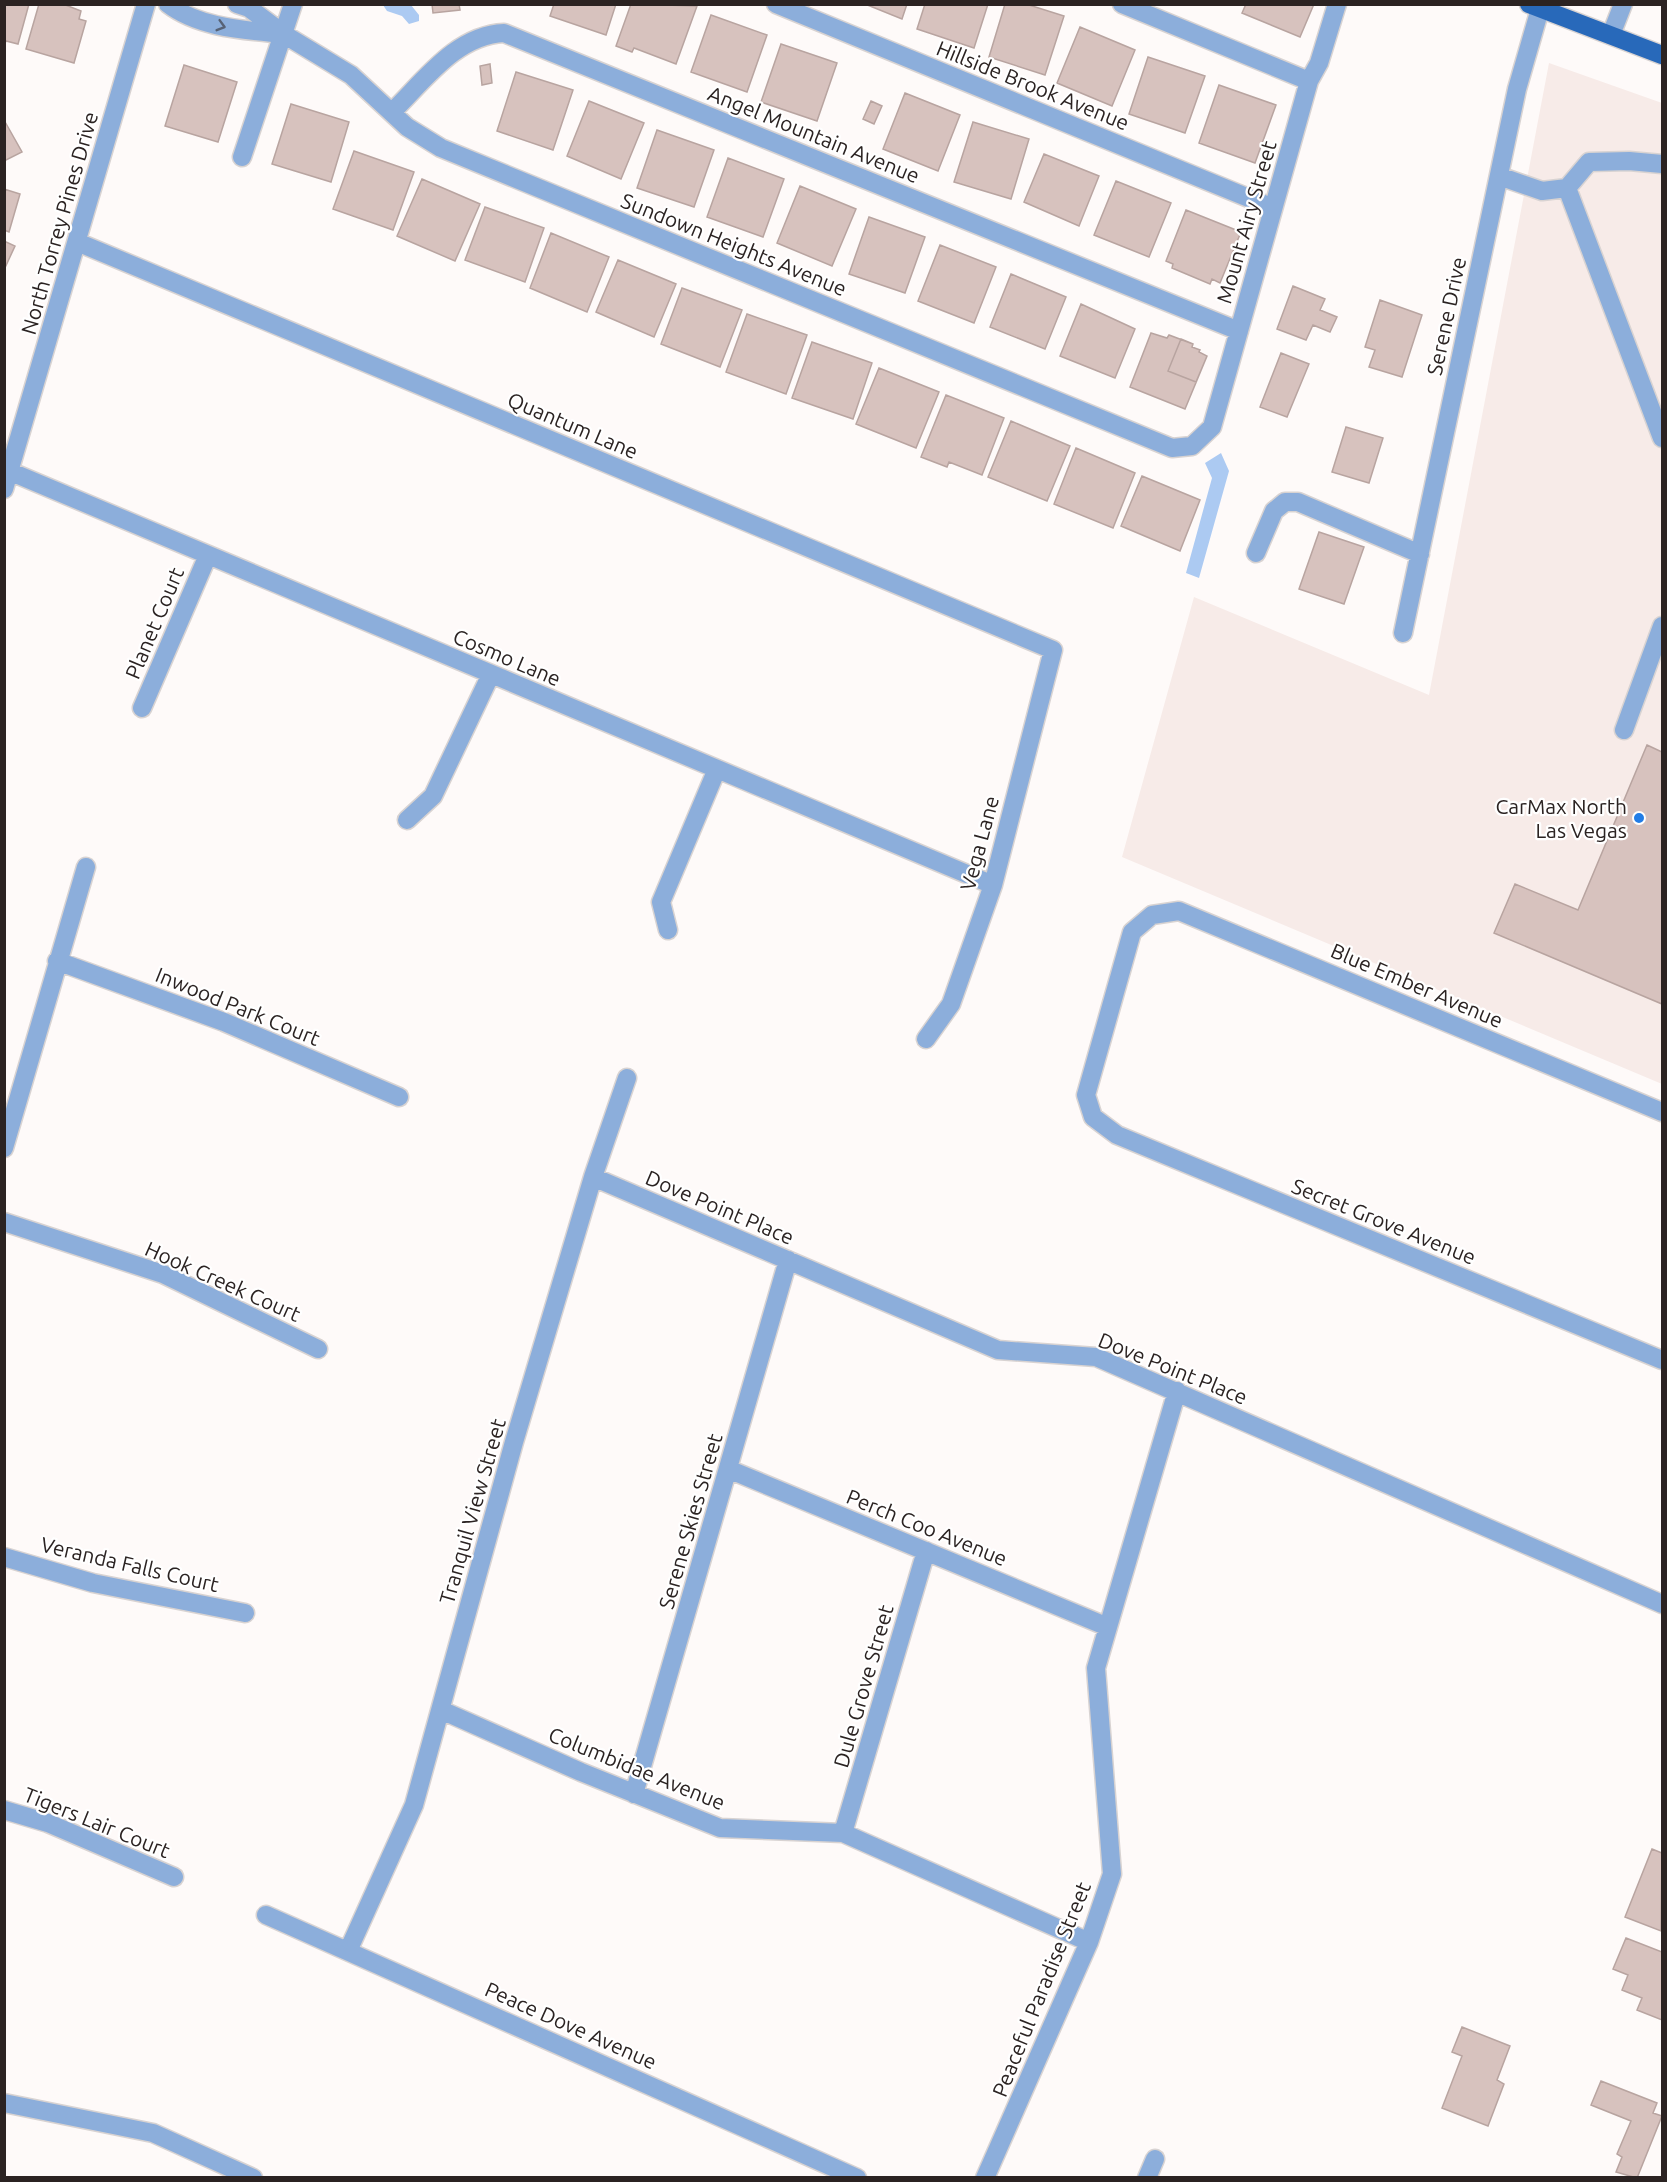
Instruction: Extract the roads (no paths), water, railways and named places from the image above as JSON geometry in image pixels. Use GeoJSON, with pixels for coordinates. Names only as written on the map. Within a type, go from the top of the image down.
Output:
{"type":"FeatureCollection","features":[{"type":"Feature","properties":{"kind":"main road"},"geometry":{"type":"LineString","coordinates":[[1535,7],[1662,55]]}},
{"type":"Feature","properties":{"kind":"street","name":"North Torrey Pines Drive"},"geometry":{"type":"LineString","coordinates":[[4,489],[7,470],[77,242],[146,4]]}},
{"type":"Feature","properties":{"kind":"street","name":"Sundown Heights Avenue"},"geometry":{"type":"LineString","coordinates":[[168,4],[179,13],[229,28],[285,35]]}},
{"type":"Feature","properties":{"kind":"street","name":"Sundown Heights Avenue"},"geometry":{"type":"LineString","coordinates":[[237,4],[249,8],[285,35],[351,75],[422,139],[1172,448],[1192,446]]}},
{"type":"Feature","properties":{"kind":"street"},"geometry":{"type":"LineString","coordinates":[[242,157],[274,57],[285,35],[293,4]]}},
{"type":"Feature","properties":{"kind":"street","name":"Hillside Brook Avenue"},"geometry":{"type":"LineString","coordinates":[[776,4],[1274,208]]}},
{"type":"Feature","properties":{"kind":"street"},"geometry":{"type":"LineString","coordinates":[[1122,4],[1309,81]]}},
{"type":"Feature","properties":{"kind":"street","name":"Mount Airy Street"},"geometry":{"type":"LineString","coordinates":[[1192,446],[1212,427],[1309,81],[1319,63],[1337,4]]}},
{"type":"Feature","properties":{"kind":"street"},"geometry":{"type":"LineString","coordinates":[[1611,35],[1623,4]]}},
{"type":"Feature","properties":{"kind":"street","name":"Serene Drive"},"geometry":{"type":"LineString","coordinates":[[1403,633],[1535,7]]}},
{"type":"Feature","properties":{"kind":"street","name":"Angel Mountain Avenue"},"geometry":{"type":"LineString","coordinates":[[392,112],[460,46],[488,33],[504,33],[1239,331]]}},
{"type":"Feature","properties":{"kind":"street"},"geometry":{"type":"LineString","coordinates":[[1499,176],[1542,191],[1567,188],[1589,162],[1629,161],[1662,164]]}},
{"type":"Feature","properties":{"kind":"street"},"geometry":{"type":"LineString","coordinates":[[1567,188],[1662,438]]}},
{"type":"Feature","properties":{"kind":"street","name":"Quantum Lane"},"geometry":{"type":"LineString","coordinates":[[77,242],[1053,650]]}},
{"type":"Feature","properties":{"kind":"street","name":"Cosmo Lane"},"geometry":{"type":"LineString","coordinates":[[7,470],[993,885]]}},
{"type":"Feature","properties":{"kind":"street"},"geometry":{"type":"LineString","coordinates":[[1256,553],[1275,511],[1284,502],[1298,502],[1420,554]]}},
{"type":"Feature","properties":{"kind":"street","name":"Planet Court"},"geometry":{"type":"LineString","coordinates":[[142,708],[208,555]]}},
{"type":"Feature","properties":{"kind":"street"},"geometry":{"type":"LineString","coordinates":[[1624,730],[1662,626]]}},
{"type":"Feature","properties":{"kind":"street","name":"Vega Lane"},"geometry":{"type":"LineString","coordinates":[[926,1039],[951,1004],[993,885],[1053,650]]}},
{"type":"Feature","properties":{"kind":"street"},"geometry":{"type":"LineString","coordinates":[[407,820],[433,796],[491,674]]}},
{"type":"Feature","properties":{"kind":"street"},"geometry":{"type":"LineString","coordinates":[[668,930],[661,902],[717,769]]}},
{"type":"Feature","properties":{"kind":"street"},"geometry":{"type":"LineString","coordinates":[[4,1148],[86,867]]}},
{"type":"Feature","properties":{"kind":"street","name":"Blue Ember Avenue"},"geometry":{"type":"LineString","coordinates":[[1093,1117],[1086,1095],[1089,1080],[1132,932],[1152,915],[1179,911],[1662,1112]]}},
{"type":"Feature","properties":{"kind":"street","name":"Inwood Park Court"},"geometry":{"type":"LineString","coordinates":[[57,961],[224,1022],[399,1097]]}},
{"type":"Feature","properties":{"kind":"street","name":"Tranquil View Street"},"geometry":{"type":"LineString","coordinates":[[348,1951],[414,1805],[514,1442],[593,1177],[627,1078]]}},
{"type":"Feature","properties":{"kind":"street","name":"Secret Grove Avenue"},"geometry":{"type":"LineString","coordinates":[[1093,1117],[1117,1135],[1662,1360]]}},
{"type":"Feature","properties":{"kind":"street","name":"Dove Point Place"},"geometry":{"type":"LineString","coordinates":[[593,1177],[998,1350],[1096,1357],[1662,1604]]}},
{"type":"Feature","properties":{"kind":"street","name":"Hook Creek Court"},"geometry":{"type":"LineString","coordinates":[[4,1222],[163,1274],[318,1349]]}},
{"type":"Feature","properties":{"kind":"street","name":"Serene Skies Street"},"geometry":{"type":"LineString","coordinates":[[634,1794],[788,1260]]}},
{"type":"Feature","properties":{"kind":"street","name":"Peaceful Paradise Street"},"geometry":{"type":"LineString","coordinates":[[985,2178],[1089,1942],[1112,1874],[1096,1668],[1177,1391]]}},
{"type":"Feature","properties":{"kind":"street","name":"Perch Coo Avenue"},"geometry":{"type":"LineString","coordinates":[[728,1469],[1108,1627]]}},
{"type":"Feature","properties":{"kind":"street","name":"Dule Grove Street"},"geometry":{"type":"LineString","coordinates":[[843,1833],[926,1551]]}},
{"type":"Feature","properties":{"kind":"street","name":"Veranda Falls Court"},"geometry":{"type":"LineString","coordinates":[[4,1557],[93,1582],[245,1613]]}},
{"type":"Feature","properties":{"kind":"street","name":"Columbidae Avenue"},"geometry":{"type":"LineString","coordinates":[[441,1710],[634,1794],[720,1828],[843,1833],[1089,1942]]}},
{"type":"Feature","properties":{"kind":"street","name":"Tigers Lair Court"},"geometry":{"type":"LineString","coordinates":[[4,1810],[48,1823],[174,1877]]}},
{"type":"Feature","properties":{"kind":"street","name":"Peace Dove Avenue"},"geometry":{"type":"LineString","coordinates":[[266,1915],[857,2178]]}},
{"type":"Feature","properties":{"kind":"street"},"geometry":{"type":"LineString","coordinates":[[4,2103],[153,2133],[253,2178]]}},
{"type":"Feature","properties":{"kind":"street"},"geometry":{"type":"LineString","coordinates":[[1147,2178],[1155,2159]]}},
{"type":"Feature","properties":{"kind":"water"},"geometry":{"type":"Polygon","coordinates":[[[383,5],[411,5],[419,15],[419,21],[409,24],[402,16],[387,11],[383,5]]]}},
{"type":"Feature","properties":{"kind":"water"},"geometry":{"type":"Polygon","coordinates":[[[1221,453],[1229,471],[1199,578],[1186,573],[1212,478],[1205,463],[1221,453]]]}},
{"type":"Feature","properties":{"kind":"place","name":"CarMax North Las Vegas"},"geometry":{"type":"Point","coordinates":[1639,818]}}]}
